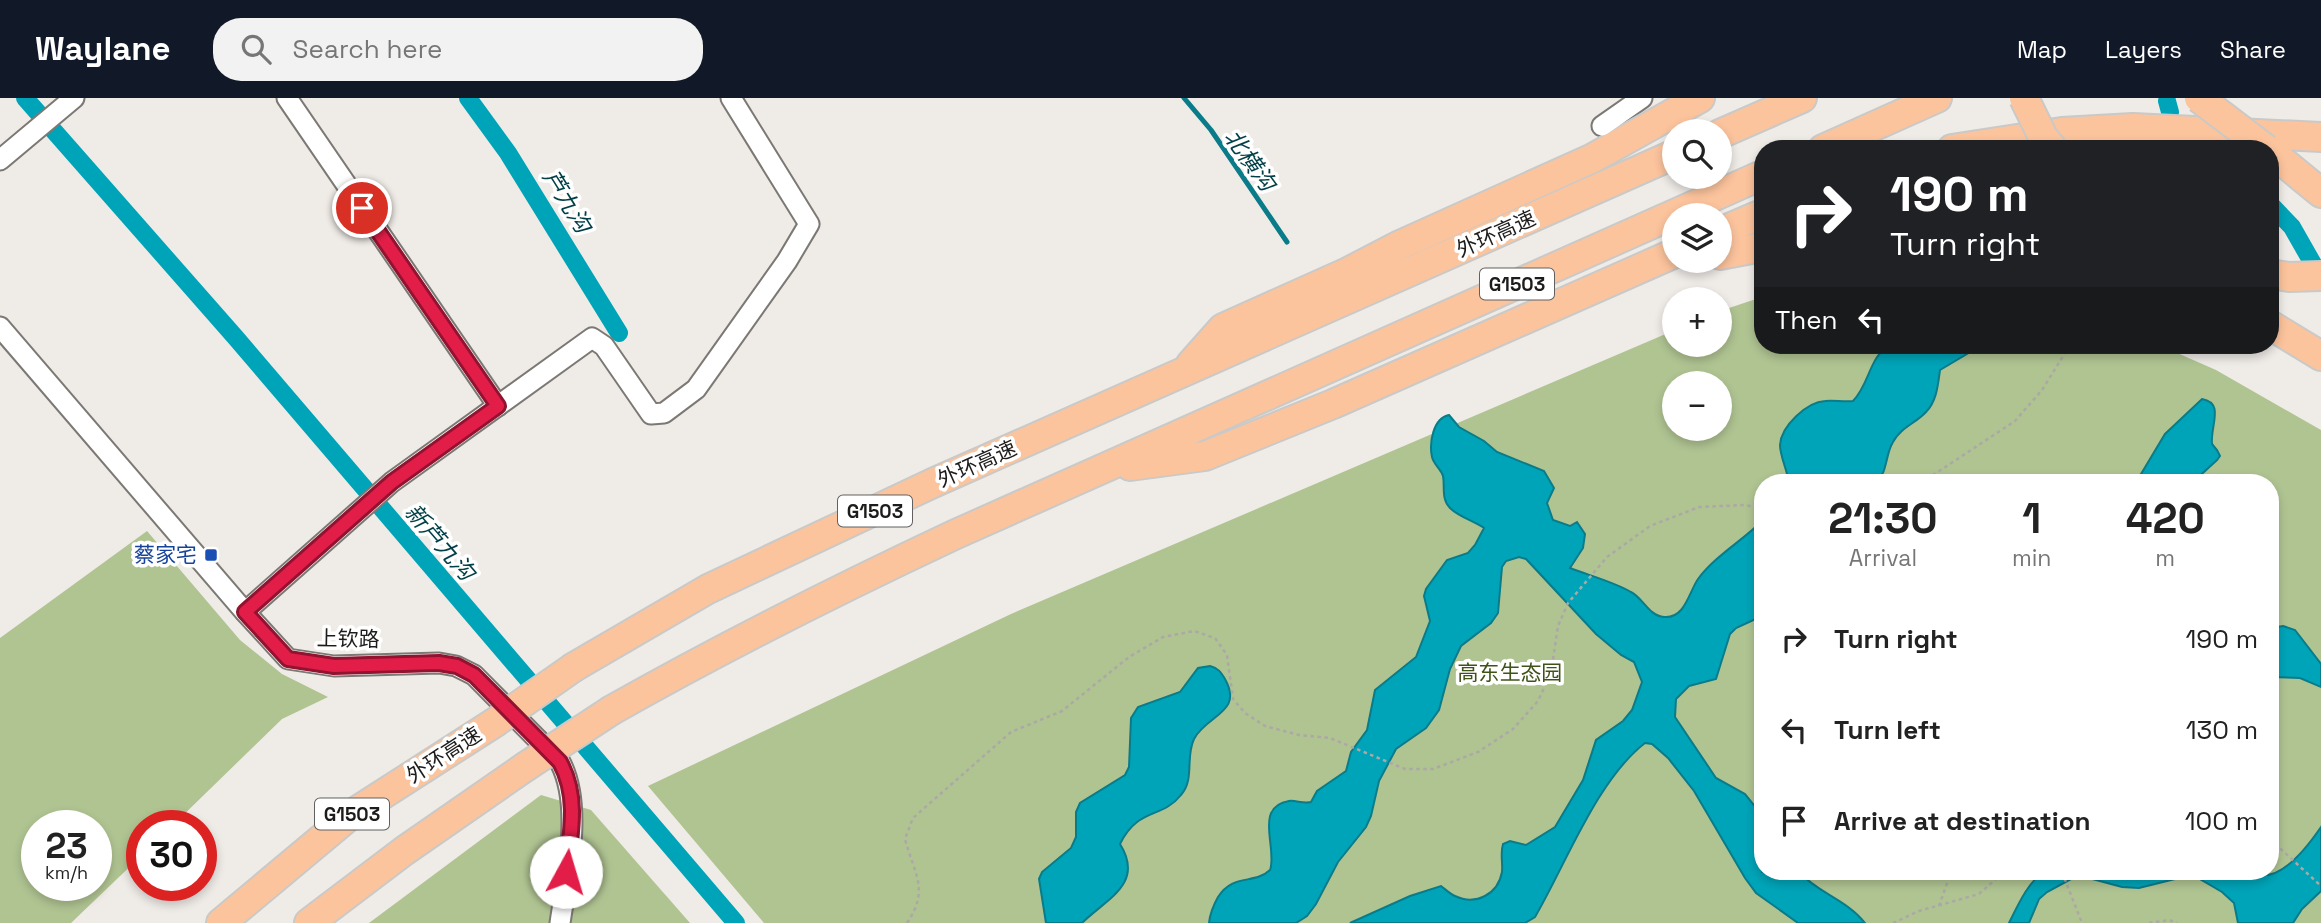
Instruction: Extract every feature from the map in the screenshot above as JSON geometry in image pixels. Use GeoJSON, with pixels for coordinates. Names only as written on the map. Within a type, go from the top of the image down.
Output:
{"type":"FeatureCollection","features":[{"type":"Feature","properties":{"kind":"highway"},"geometry":{"type":"LineString","coordinates":[[1185,372],[1223,328],[1348,272],[1400,244],[1593,158],[1700,98]]}},
{"type":"Feature","properties":{"kind":"highway"},"geometry":{"type":"LineString","coordinates":[[1732,129],[1802,98]]}},
{"type":"Feature","properties":{"kind":"highway"},"geometry":{"type":"LineString","coordinates":[[1843,140],[1937,98]]}},
{"type":"Feature","properties":{"kind":"highway"},"geometry":{"type":"LineString","coordinates":[[2024,98],[2046,140]]}},
{"type":"Feature","properties":{"kind":"highway"},"geometry":{"type":"LineString","coordinates":[[2199,98],[2255,140]]}},
{"type":"Feature","properties":{"kind":"highway"},"geometry":{"type":"LineString","coordinates":[[2010,140],[2062,132],[2133,128],[2321,137]]}},
{"type":"Feature","properties":{"kind":"highway"},"geometry":{"type":"LineString","coordinates":[[2279,159],[2321,193]]}},
{"type":"Feature","properties":{"kind":"highway","name":"外环高速"},"geometry":{"type":"LineString","coordinates":[[221,923],[349,816],[494,723],[573,667],[708,589],[933,483],[1662,161]]}},
{"type":"Feature","properties":{"kind":"highway","name":"G1503"},"geometry":{"type":"LineString","coordinates":[[309,923],[404,850],[526,767],[612,710],[696,662],[828,594],[956,534],[1754,179]]}},
{"type":"Feature","properties":{"kind":"highway"},"geometry":{"type":"LineString","coordinates":[[1732,228],[1754,218]]}},
{"type":"Feature","properties":{"kind":"highway"},"geometry":{"type":"LineString","coordinates":[[1732,253],[1754,249]]}},
{"type":"Feature","properties":{"kind":"highway"},"geometry":{"type":"LineString","coordinates":[[1099,470],[1205,456],[1333,404],[1662,258]]}},
{"type":"Feature","properties":{"kind":"highway"},"geometry":{"type":"LineString","coordinates":[[2279,275],[2321,276]]}},
{"type":"Feature","properties":{"kind":"highway"},"geometry":{"type":"LineString","coordinates":[[2279,330],[2316,352]]}},
{"type":"Feature","properties":{"kind":"street"},"geometry":{"type":"LineString","coordinates":[[287,98],[498,406]]}},
{"type":"Feature","properties":{"kind":"street"},"geometry":{"type":"LineString","coordinates":[[245,612],[392,482],[592,338],[604,346],[651,414],[664,413],[696,388],[787,261],[809,224],[731,98]]}},
{"type":"Feature","properties":{"kind":"street"},"geometry":{"type":"LineString","coordinates":[[1602,126],[1642,98]]}},
{"type":"Feature","properties":{"kind":"street"},"geometry":{"type":"LineString","coordinates":[[0,160],[71,100]]}},
{"type":"Feature","properties":{"kind":"street","name":"上钦路"},"geometry":{"type":"LineString","coordinates":[[0,327],[288,659],[334,666],[439,663],[457,666],[474,675],[560,762],[567,775],[573,807],[560,923]]}},
{"type":"Feature","properties":{"kind":"path"},"geometry":{"type":"LineString","coordinates":[[1935,474],[2015,421],[2042,390],[2064,354]]}},
{"type":"Feature","properties":{"kind":"path"},"geometry":{"type":"LineString","coordinates":[[907,923],[914,912],[921,884],[905,839],[913,818],[1011,732],[1062,711],[1129,657],[1163,637],[1194,631],[1215,638],[1227,655],[1233,699],[1245,713],[1265,726],[1299,736],[1330,738],[1405,769],[1433,769],[1478,752],[1513,729],[1538,701],[1551,673],[1558,626],[1568,603],[1607,557],[1650,526],[1699,507],[1754,507]]}},
{"type":"Feature","properties":{"kind":"path"},"geometry":{"type":"LineString","coordinates":[[2279,848],[2321,886]]}},
{"type":"Feature","properties":{"kind":"path"},"geometry":{"type":"LineString","coordinates":[[1939,906],[1948,880]]}},
{"type":"Feature","properties":{"kind":"path"},"geometry":{"type":"LineString","coordinates":[[1893,923],[1919,911],[1979,894],[1995,880]]}},
{"type":"Feature","properties":{"kind":"path"},"geometry":{"type":"LineString","coordinates":[[2066,880],[2082,923]]}},
{"type":"Feature","properties":{"kind":"path"},"geometry":{"type":"LineString","coordinates":[[2149,923],[2169,920],[2177,923]]}},
{"type":"Feature","properties":{"kind":"green space","name":"高东生态园"},"geometry":{"type":"Polygon","coordinates":[[[1754,300],[1754,354],[2180,354],[2216,370],[2321,430],[2321,923],[764,923],[648,786],[1011,614],[1662,336],[1662,357],[1732,357],[1732,307],[1754,300]]]}},
{"type":"Feature","properties":{"kind":"green space"},"geometry":{"type":"Polygon","coordinates":[[[147,531],[240,640],[282,674],[328,697],[282,719],[188,810],[126,810],[126,870],[112,884],[112,810],[21,810],[21,901],[94,901],[71,923],[0,923],[0,638],[147,531]]]}},
{"type":"Feature","properties":{"kind":"green space"},"geometry":{"type":"Polygon","coordinates":[[[541,795],[591,810],[690,923],[369,923],[541,795]]]}},
{"type":"Feature","properties":{"kind":"water"},"geometry":{"type":"Polygon","coordinates":[[[1967,354],[1940,370],[1933,403],[1922,416],[1896,437],[1890,447],[1883,474],[1787,474],[1780,445],[1790,423],[1803,410],[1818,402],[1853,401],[1878,356],[1967,354]]]}},
{"type":"Feature","properties":{"kind":"water"},"geometry":{"type":"Polygon","coordinates":[[[2202,399],[2209,401],[2215,410],[2212,444],[2220,456],[2202,474],[2141,474],[2165,434],[2202,399]]]}},
{"type":"Feature","properties":{"kind":"water"},"geometry":{"type":"Polygon","coordinates":[[[1449,415],[1459,427],[1497,452],[1544,471],[1554,488],[1547,503],[1553,520],[1570,526],[1577,522],[1585,534],[1583,548],[1570,568],[1631,592],[1659,616],[1677,614],[1705,571],[1754,528],[1754,620],[1730,634],[1716,679],[1689,686],[1676,699],[1675,717],[1716,778],[1745,794],[1754,805],[1754,880],[1808,880],[1850,908],[1865,923],[1798,923],[1756,893],[1694,791],[1668,758],[1652,744],[1645,743],[1612,778],[1597,800],[1535,917],[1525,923],[1350,923],[1410,896],[1441,886],[1453,895],[1471,900],[1491,892],[1500,880],[1502,872],[1503,844],[1510,841],[1526,845],[1555,827],[1583,780],[1596,740],[1623,721],[1632,710],[1642,682],[1634,662],[1596,634],[1526,559],[1519,557],[1506,561],[1502,567],[1498,613],[1491,623],[1461,646],[1450,669],[1439,710],[1426,728],[1396,749],[1379,781],[1366,827],[1338,862],[1307,916],[1296,923],[1209,923],[1213,907],[1224,890],[1230,885],[1270,870],[1272,861],[1269,820],[1272,811],[1278,805],[1289,801],[1311,802],[1317,791],[1346,771],[1351,752],[1367,730],[1375,690],[1416,657],[1430,621],[1424,596],[1426,589],[1447,560],[1468,553],[1484,528],[1454,511],[1445,501],[1443,476],[1431,451],[1433,432],[1444,417],[1449,415]]]}},
{"type":"Feature","properties":{"kind":"water"},"geometry":{"type":"Polygon","coordinates":[[[2279,627],[2295,630],[2321,664],[2321,687],[2300,678],[2279,677],[2279,627]]]}},
{"type":"Feature","properties":{"kind":"water"},"geometry":{"type":"Polygon","coordinates":[[[1210,666],[1224,677],[1230,690],[1230,699],[1227,707],[1194,739],[1185,789],[1166,808],[1142,819],[1127,832],[1120,844],[1127,858],[1128,870],[1119,890],[1111,898],[1082,923],[1046,923],[1039,879],[1042,872],[1071,848],[1076,837],[1076,812],[1080,803],[1125,775],[1129,767],[1131,718],[1138,707],[1180,692],[1198,668],[1210,666]]]}},
{"type":"Feature","properties":{"kind":"water"},"geometry":{"type":"Polygon","coordinates":[[[2321,827],[2321,891],[2302,909],[2293,923],[2238,923],[2234,903],[2201,880],[2279,880],[2279,870],[2308,844],[2321,827]]]}},
{"type":"Feature","properties":{"kind":"water"},"geometry":{"type":"Polygon","coordinates":[[[2035,880],[2069,880],[2039,899],[2029,923],[2009,923],[2035,880]]]}},
{"type":"Feature","properties":{"kind":"water"},"geometry":{"type":"Polygon","coordinates":[[[2096,880],[2171,880],[2139,888],[2122,887],[2096,880]]]}},
{"type":"Feature","properties":{"kind":"waterway","name":"新芦九沟"},"geometry":{"type":"LineString","coordinates":[[25,98],[236,338],[736,923]]}},
{"type":"Feature","properties":{"kind":"waterway","name":"芦九沟"},"geometry":{"type":"LineString","coordinates":[[468,98],[508,153],[619,333]]}},
{"type":"Feature","properties":{"kind":"waterway","name":"北横沟"},"geometry":{"type":"LineString","coordinates":[[1184,98],[1211,130],[1287,242]]}},
{"type":"Feature","properties":{"kind":"waterway"},"geometry":{"type":"LineString","coordinates":[[2167,101],[2170,112]]}},
{"type":"Feature","properties":{"kind":"waterway"},"geometry":{"type":"LineString","coordinates":[[2279,213],[2292,227],[2321,278]]}},
{"type":"Feature","properties":{"kind":"place","name":"蔡家宅"},"geometry":{"type":"Point","coordinates":[211,555]}},
{"type":"Feature","properties":{"kind":"route"},"geometry":{"type":"LineString","coordinates":[[362,208],[498,406],[392,482],[245,612],[288,659],[334,666],[391,662],[439,663],[457,666],[474,675],[560,762],[567,775],[573,807],[566,872]]}}]}
